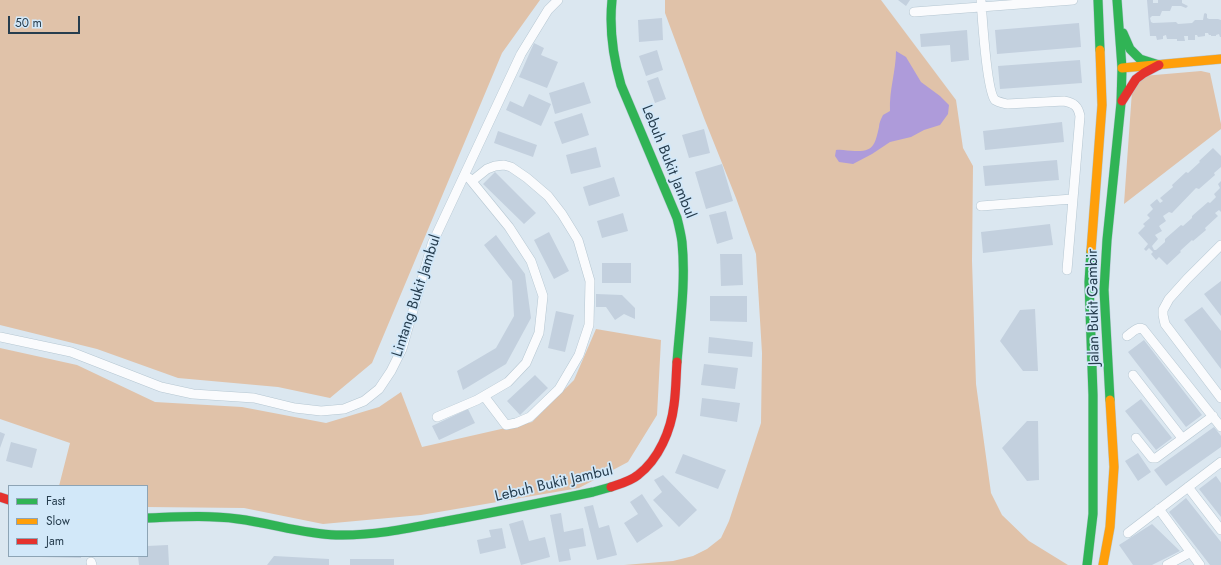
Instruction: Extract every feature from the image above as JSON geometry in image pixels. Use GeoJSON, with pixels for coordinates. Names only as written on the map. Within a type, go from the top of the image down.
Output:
{"type":"FeatureCollection","features":[{"type":"Feature","properties":{"kind":"main road","name":"Lebuh Bukit Jambul"},"geometry":{"type":"LineString","coordinates":[[148,518],[188,516],[238,519],[308,532],[336,535],[370,534],[433,524],[593,492],[621,484],[638,475],[652,461],[670,425],[674,405],[684,266],[682,241],[677,218],[615,68],[611,32],[612,0]]}},
{"type":"Feature","properties":{"kind":"main road","name":"Jalan Bukit Gambir"},"geometry":{"type":"LineString","coordinates":[[1088,565],[1093,514],[1092,395],[1088,282],[1102,105],[1098,0]]}},
{"type":"Feature","properties":{"kind":"main road","name":"Jalan Bukit Gambir"},"geometry":{"type":"LineString","coordinates":[[1103,565],[1110,527],[1114,467],[1104,290],[1107,240],[1121,103],[1122,68],[1117,0]]}},
{"type":"Feature","properties":{"kind":"main road"},"geometry":{"type":"LineString","coordinates":[[1119,23],[1130,49],[1140,59],[1159,65]]}},
{"type":"Feature","properties":{"kind":"main road"},"geometry":{"type":"LineString","coordinates":[[1100,34],[1110,53],[1122,68]]}},
{"type":"Feature","properties":{"kind":"main road"},"geometry":{"type":"LineString","coordinates":[[1122,68],[1221,59]]}},
{"type":"Feature","properties":{"kind":"main road"},"geometry":{"type":"LineString","coordinates":[[1121,103],[1136,79],[1159,65]]}},
{"type":"Feature","properties":{"kind":"main road"},"geometry":{"type":"LineString","coordinates":[[1102,105],[1111,84],[1122,68]]}},
{"type":"Feature","properties":{"kind":"street","name":"Lintang Bukit Jambul"},"geometry":{"type":"LineString","coordinates":[[0,337],[71,352],[149,383],[193,394],[254,398],[295,408],[321,411],[344,409],[364,401],[379,389],[391,372],[402,349],[432,244],[520,54],[548,10],[558,0]]}},
{"type":"Feature","properties":{"kind":"street"},"geometry":{"type":"LineString","coordinates":[[914,12],[981,4],[1073,0]]}},
{"type":"Feature","properties":{"kind":"street"},"geometry":{"type":"LineString","coordinates":[[981,4],[986,58],[994,99],[1007,104],[1064,101],[1070,102],[1079,110],[1080,116],[1067,270]]}},
{"type":"Feature","properties":{"kind":"street"},"geometry":{"type":"LineString","coordinates":[[472,181],[486,169],[504,165],[511,167],[527,178],[548,196],[562,214],[578,240],[590,281],[589,325],[578,355],[559,389],[530,417],[516,423],[506,425],[484,396]]}},
{"type":"Feature","properties":{"kind":"street"},"geometry":{"type":"LineString","coordinates":[[437,417],[484,396],[508,382],[526,363],[539,333],[543,296],[531,261],[509,227],[465,173]]}},
{"type":"Feature","properties":{"kind":"street"},"geometry":{"type":"LineString","coordinates":[[981,206],[1072,198]]}},
{"type":"Feature","properties":{"kind":"street"},"geometry":{"type":"LineString","coordinates":[[1220,248],[1187,279],[1169,299],[1165,306],[1163,315],[1165,324],[1221,398]]}},
{"type":"Feature","properties":{"kind":"street"},"geometry":{"type":"LineString","coordinates":[[1127,336],[1138,328],[1143,329],[1221,427]]}},
{"type":"Feature","properties":{"kind":"street"},"geometry":{"type":"LineString","coordinates":[[1133,376],[1182,438]]}},
{"type":"Feature","properties":{"kind":"street"},"geometry":{"type":"LineString","coordinates":[[1136,438],[1154,459],[1212,416]]}},
{"type":"Feature","properties":{"kind":"street"},"geometry":{"type":"LineString","coordinates":[[1128,533],[1188,487],[1220,466]]}},
{"type":"Feature","properties":{"kind":"street"},"geometry":{"type":"LineString","coordinates":[[1188,487],[1221,530]]}},
{"type":"Feature","properties":{"kind":"street"},"geometry":{"type":"LineString","coordinates":[[1159,509],[1200,565]]}},
{"type":"Feature","properties":{"kind":"street"},"geometry":{"type":"LineString","coordinates":[[1167,565],[1191,552]]}},
{"type":"Feature","properties":{"kind":"shaded area"},"geometry":{"type":"Polygon","coordinates":[[[0,0],[540,0],[502,53],[372,363],[330,398],[278,387],[178,378],[97,349],[0,325],[0,0]]]}},
{"type":"Feature","properties":{"kind":"shaded area"},"geometry":{"type":"Polygon","coordinates":[[[665,0],[881,0],[956,100],[963,148],[973,166],[972,261],[976,384],[991,493],[1002,515],[1029,541],[1068,565],[624,565],[673,561],[693,556],[707,549],[721,538],[729,521],[761,423],[762,353],[756,254],[665,13],[665,0]]]}},
{"type":"Feature","properties":{"kind":"shaded area"},"geometry":{"type":"Polygon","coordinates":[[[896,51],[906,57],[921,82],[940,96],[949,105],[948,114],[940,125],[924,130],[911,137],[890,142],[853,164],[839,162],[835,156],[836,150],[861,151],[873,146],[882,116],[890,111],[896,51]]]}},
{"type":"Feature","properties":{"kind":"shaded area"},"geometry":{"type":"Polygon","coordinates":[[[1201,71],[1210,73],[1221,129],[1124,204],[1132,91],[1143,76],[1201,71]]]}},
{"type":"Feature","properties":{"kind":"shaded area"},"geometry":{"type":"Polygon","coordinates":[[[596,329],[661,340],[657,415],[628,462],[579,488],[421,515],[323,524],[244,508],[148,507],[148,485],[59,485],[70,443],[0,419],[0,348],[77,365],[155,402],[242,407],[326,423],[379,407],[401,392],[422,447],[532,422],[574,380],[596,329]]]}},
{"type":"Feature","properties":{"kind":"building"},"geometry":{"type":"Polygon","coordinates":[[[898,0],[910,0],[906,6],[898,0]]]}},
{"type":"Feature","properties":{"kind":"building"},"geometry":{"type":"Polygon","coordinates":[[[1147,0],[1153,0],[1153,3],[1158,3],[1158,0],[1182,0],[1182,3],[1188,6],[1186,8],[1181,6],[1172,6],[1170,11],[1162,11],[1160,16],[1152,16],[1150,18],[1151,22],[1153,23],[1192,23],[1195,20],[1203,20],[1205,13],[1209,19],[1221,20],[1221,37],[1219,34],[1216,36],[1211,36],[1208,33],[1205,33],[1205,36],[1198,37],[1195,35],[1195,40],[1188,40],[1188,36],[1184,36],[1185,41],[1177,41],[1177,39],[1167,39],[1166,35],[1163,36],[1163,39],[1157,40],[1156,36],[1150,36],[1147,0]]]}},
{"type":"Feature","properties":{"kind":"building"},"geometry":{"type":"Polygon","coordinates":[[[662,18],[663,40],[639,42],[638,20],[662,18]]]}},
{"type":"Feature","properties":{"kind":"building"},"geometry":{"type":"Polygon","coordinates":[[[1079,23],[1081,47],[997,54],[995,30],[1079,23]]]}},
{"type":"Feature","properties":{"kind":"building"},"geometry":{"type":"Polygon","coordinates":[[[967,30],[969,60],[951,62],[950,45],[921,47],[920,34],[967,30]]]}},
{"type":"Feature","properties":{"kind":"building"},"geometry":{"type":"Polygon","coordinates":[[[534,43],[544,48],[541,55],[558,62],[547,88],[519,77],[534,43]]]}},
{"type":"Feature","properties":{"kind":"building"},"geometry":{"type":"Polygon","coordinates":[[[657,50],[663,70],[646,76],[639,56],[657,50]]]}},
{"type":"Feature","properties":{"kind":"building"},"geometry":{"type":"Polygon","coordinates":[[[1080,60],[1082,83],[1000,89],[998,66],[1080,60]]]}},
{"type":"Feature","properties":{"kind":"building"},"geometry":{"type":"Polygon","coordinates":[[[658,77],[666,99],[655,103],[647,81],[658,77]]]}},
{"type":"Feature","properties":{"kind":"building"},"geometry":{"type":"Polygon","coordinates":[[[584,82],[591,103],[555,114],[549,93],[584,82]]]}},
{"type":"Feature","properties":{"kind":"building"},"geometry":{"type":"Polygon","coordinates":[[[529,94],[551,104],[541,126],[506,110],[510,101],[523,107],[529,94]]]}},
{"type":"Feature","properties":{"kind":"building"},"geometry":{"type":"Polygon","coordinates":[[[582,113],[589,135],[562,144],[554,122],[582,113]]]}},
{"type":"Feature","properties":{"kind":"building"},"geometry":{"type":"Polygon","coordinates":[[[1062,122],[1064,142],[985,150],[983,131],[1062,122]]]}},
{"type":"Feature","properties":{"kind":"building"},"geometry":{"type":"Polygon","coordinates":[[[704,129],[710,153],[689,158],[682,135],[704,129]]]}},
{"type":"Feature","properties":{"kind":"building"},"geometry":{"type":"Polygon","coordinates":[[[498,131],[537,145],[533,157],[494,143],[498,131]]]}},
{"type":"Feature","properties":{"kind":"building"},"geometry":{"type":"Polygon","coordinates":[[[596,147],[601,167],[571,174],[566,155],[596,147]]]}},
{"type":"Feature","properties":{"kind":"building"},"geometry":{"type":"Polygon","coordinates":[[[1213,148],[1221,156],[1221,167],[1214,173],[1215,175],[1199,189],[1196,188],[1172,213],[1169,212],[1163,216],[1166,221],[1159,226],[1162,231],[1155,235],[1158,239],[1152,246],[1154,250],[1165,242],[1165,239],[1181,225],[1183,226],[1192,218],[1192,216],[1216,197],[1214,194],[1220,188],[1218,184],[1221,181],[1221,212],[1219,210],[1215,213],[1218,216],[1205,228],[1206,230],[1193,241],[1192,240],[1167,265],[1159,257],[1156,260],[1151,254],[1153,252],[1149,248],[1146,251],[1144,249],[1148,244],[1138,233],[1145,226],[1143,224],[1150,218],[1147,215],[1153,209],[1150,205],[1157,199],[1160,203],[1163,201],[1160,198],[1173,187],[1172,185],[1186,172],[1188,173],[1213,148]]]}},
{"type":"Feature","properties":{"kind":"building"},"geometry":{"type":"Polygon","coordinates":[[[1057,160],[1059,180],[985,186],[983,166],[1057,160]]]}},
{"type":"Feature","properties":{"kind":"building"},"geometry":{"type":"Polygon","coordinates":[[[722,164],[733,201],[706,209],[695,172],[722,164]]]}},
{"type":"Feature","properties":{"kind":"building"},"geometry":{"type":"Polygon","coordinates":[[[495,172],[536,213],[524,224],[483,184],[495,172]]]}},
{"type":"Feature","properties":{"kind":"building"},"geometry":{"type":"Polygon","coordinates":[[[614,177],[620,196],[589,206],[583,187],[614,177]]]}},
{"type":"Feature","properties":{"kind":"building"},"geometry":{"type":"Polygon","coordinates":[[[726,211],[733,239],[717,244],[709,215],[726,211]]]}},
{"type":"Feature","properties":{"kind":"building"},"geometry":{"type":"Polygon","coordinates":[[[623,213],[628,231],[602,238],[597,221],[623,213]]]}},
{"type":"Feature","properties":{"kind":"building"},"geometry":{"type":"Polygon","coordinates":[[[1050,224],[1053,245],[983,253],[981,232],[1050,224]]]}},
{"type":"Feature","properties":{"kind":"building"},"geometry":{"type":"Polygon","coordinates":[[[549,232],[569,271],[554,279],[534,240],[549,232]]]}},
{"type":"Feature","properties":{"kind":"building"},"geometry":{"type":"Polygon","coordinates":[[[496,235],[525,274],[531,318],[506,364],[463,390],[457,371],[496,348],[514,316],[512,281],[484,245],[496,235]]]}},
{"type":"Feature","properties":{"kind":"building"},"geometry":{"type":"Polygon","coordinates":[[[720,254],[742,254],[743,285],[721,286],[720,254]]]}},
{"type":"Feature","properties":{"kind":"building"},"geometry":{"type":"Polygon","coordinates":[[[602,263],[631,263],[631,283],[602,283],[602,263]]]}},
{"type":"Feature","properties":{"kind":"building"},"geometry":{"type":"Polygon","coordinates":[[[1221,281],[1221,316],[1204,294],[1221,281]]]}},
{"type":"Feature","properties":{"kind":"building"},"geometry":{"type":"Polygon","coordinates":[[[596,294],[622,295],[635,308],[635,319],[624,314],[615,320],[606,307],[596,307],[596,294]]]}},
{"type":"Feature","properties":{"kind":"building"},"geometry":{"type":"Polygon","coordinates":[[[710,296],[747,296],[747,322],[710,321],[710,296]]]}},
{"type":"Feature","properties":{"kind":"building"},"geometry":{"type":"Polygon","coordinates":[[[1202,307],[1221,331],[1221,369],[1184,320],[1202,307]]]}},
{"type":"Feature","properties":{"kind":"building"},"geometry":{"type":"Polygon","coordinates":[[[1035,309],[1038,371],[1023,371],[1000,341],[1020,310],[1035,309]]]}},
{"type":"Feature","properties":{"kind":"building"},"geometry":{"type":"Polygon","coordinates":[[[556,311],[574,315],[565,352],[548,348],[556,311]]]}},
{"type":"Feature","properties":{"kind":"building"},"geometry":{"type":"Polygon","coordinates":[[[709,337],[753,342],[752,357],[708,353],[709,337]]]}},
{"type":"Feature","properties":{"kind":"building"},"geometry":{"type":"Polygon","coordinates":[[[1144,340],[1202,415],[1186,427],[1128,352],[1144,340]]]}},
{"type":"Feature","properties":{"kind":"building"},"geometry":{"type":"Polygon","coordinates":[[[704,364],[738,368],[735,389],[701,385],[704,364]]]}},
{"type":"Feature","properties":{"kind":"building"},"geometry":{"type":"Polygon","coordinates":[[[535,375],[548,388],[520,415],[507,401],[535,375]]]}},
{"type":"Feature","properties":{"kind":"building"},"geometry":{"type":"Polygon","coordinates":[[[702,398],[740,403],[737,422],[700,416],[702,398]]]}},
{"type":"Feature","properties":{"kind":"building"},"geometry":{"type":"Polygon","coordinates":[[[1141,399],[1172,438],[1156,450],[1125,411],[1141,399]]]}},
{"type":"Feature","properties":{"kind":"building"},"geometry":{"type":"Polygon","coordinates":[[[468,409],[475,423],[439,440],[432,426],[468,409]]]}},
{"type":"Feature","properties":{"kind":"building"},"geometry":{"type":"Polygon","coordinates":[[[1027,421],[1038,421],[1039,480],[1027,481],[1002,448],[1027,421]]]}},
{"type":"Feature","properties":{"kind":"building"},"geometry":{"type":"Polygon","coordinates":[[[1214,427],[1221,436],[1221,447],[1166,486],[1154,470],[1214,427]]]}},
{"type":"Feature","properties":{"kind":"building"},"geometry":{"type":"Polygon","coordinates":[[[0,432],[5,434],[0,448],[0,432]]]}},
{"type":"Feature","properties":{"kind":"building"},"geometry":{"type":"Polygon","coordinates":[[[11,442],[37,449],[32,468],[6,461],[11,442]]]}},
{"type":"Feature","properties":{"kind":"building"},"geometry":{"type":"Polygon","coordinates":[[[1138,453],[1151,472],[1138,481],[1125,461],[1138,453]]]}},
{"type":"Feature","properties":{"kind":"building"},"geometry":{"type":"Polygon","coordinates":[[[683,454],[726,470],[718,489],[675,473],[683,454]]]}},
{"type":"Feature","properties":{"kind":"building"},"geometry":{"type":"Polygon","coordinates":[[[663,475],[697,510],[679,527],[653,500],[662,492],[654,480],[663,475]]]}},
{"type":"Feature","properties":{"kind":"building"},"geometry":{"type":"Polygon","coordinates":[[[1216,476],[1221,483],[1221,517],[1199,489],[1216,476]]]}},
{"type":"Feature","properties":{"kind":"building"},"geometry":{"type":"Polygon","coordinates":[[[642,494],[663,526],[637,543],[624,523],[638,514],[630,502],[642,494]]]}},
{"type":"Feature","properties":{"kind":"building"},"geometry":{"type":"Polygon","coordinates":[[[1186,498],[1221,542],[1221,565],[1210,565],[1169,512],[1186,498]]]}},
{"type":"Feature","properties":{"kind":"building"},"geometry":{"type":"Polygon","coordinates":[[[593,505],[599,528],[609,525],[617,555],[597,560],[584,507],[593,505]]]}},
{"type":"Feature","properties":{"kind":"building"},"geometry":{"type":"Polygon","coordinates":[[[561,513],[564,532],[583,528],[586,546],[569,549],[571,560],[559,562],[550,515],[561,513]]]}},
{"type":"Feature","properties":{"kind":"building"},"geometry":{"type":"Polygon","coordinates":[[[523,520],[529,541],[545,537],[550,557],[521,565],[509,524],[523,520]]]}},
{"type":"Feature","properties":{"kind":"building"},"geometry":{"type":"Polygon","coordinates":[[[1152,524],[1180,551],[1152,565],[1133,565],[1119,545],[1152,524]]]}},
{"type":"Feature","properties":{"kind":"building"},"geometry":{"type":"Polygon","coordinates":[[[502,528],[506,548],[480,554],[477,540],[491,537],[489,530],[502,528]]]}},
{"type":"Feature","properties":{"kind":"building"},"geometry":{"type":"Polygon","coordinates":[[[168,545],[169,565],[139,565],[138,557],[148,557],[148,546],[168,545]]]}},
{"type":"Feature","properties":{"kind":"building"},"geometry":{"type":"Polygon","coordinates":[[[274,556],[329,559],[329,565],[267,565],[274,556]]]}},
{"type":"Feature","properties":{"kind":"building"},"geometry":{"type":"Polygon","coordinates":[[[41,557],[81,557],[81,558],[41,557]]]}},
{"type":"Feature","properties":{"kind":"building"},"geometry":{"type":"Polygon","coordinates":[[[350,559],[394,559],[394,565],[350,565],[350,559]]]}},
{"type":"Feature","properties":{"kind":"traffic: fast"},"geometry":{"type":"LineString","coordinates":[[612,0],[612,43],[621,85],[677,218],[681,236],[683,287],[677,362]]}},
{"type":"Feature","properties":{"kind":"traffic: fast"},"geometry":{"type":"LineString","coordinates":[[1098,0],[1100,50]]}},
{"type":"Feature","properties":{"kind":"traffic: fast"},"geometry":{"type":"LineString","coordinates":[[1110,400],[1104,290],[1107,240],[1121,103],[1122,68],[1117,0]]}},
{"type":"Feature","properties":{"kind":"traffic: fast"},"geometry":{"type":"LineString","coordinates":[[1123,33],[1130,49],[1140,59],[1159,65]]}},
{"type":"Feature","properties":{"kind":"traffic: fast"},"geometry":{"type":"LineString","coordinates":[[1087,565],[1093,514],[1093,395],[1089,282],[1091,251]]}},
{"type":"Feature","properties":{"kind":"traffic: fast"},"geometry":{"type":"LineString","coordinates":[[148,518],[227,518],[299,531],[350,535],[406,529],[593,492],[611,487]]}},
{"type":"Feature","properties":{"kind":"traffic: slow"},"geometry":{"type":"LineString","coordinates":[[1091,251],[1102,105],[1100,50]]}},
{"type":"Feature","properties":{"kind":"traffic: slow"},"geometry":{"type":"LineString","coordinates":[[1122,68],[1221,59]]}},
{"type":"Feature","properties":{"kind":"traffic: slow"},"geometry":{"type":"LineString","coordinates":[[1103,565],[1110,527],[1114,467],[1110,400]]}},
{"type":"Feature","properties":{"kind":"traffic: jam"},"geometry":{"type":"LineString","coordinates":[[1122,101],[1136,79],[1159,65]]}},
{"type":"Feature","properties":{"kind":"traffic: jam"},"geometry":{"type":"LineString","coordinates":[[611,487],[629,481],[638,475],[652,461],[663,443],[672,415],[677,362]]}},
{"type":"Feature","properties":{"kind":"traffic: jam"},"geometry":{"type":"LineString","coordinates":[[0,497],[8,500]]}}]}
